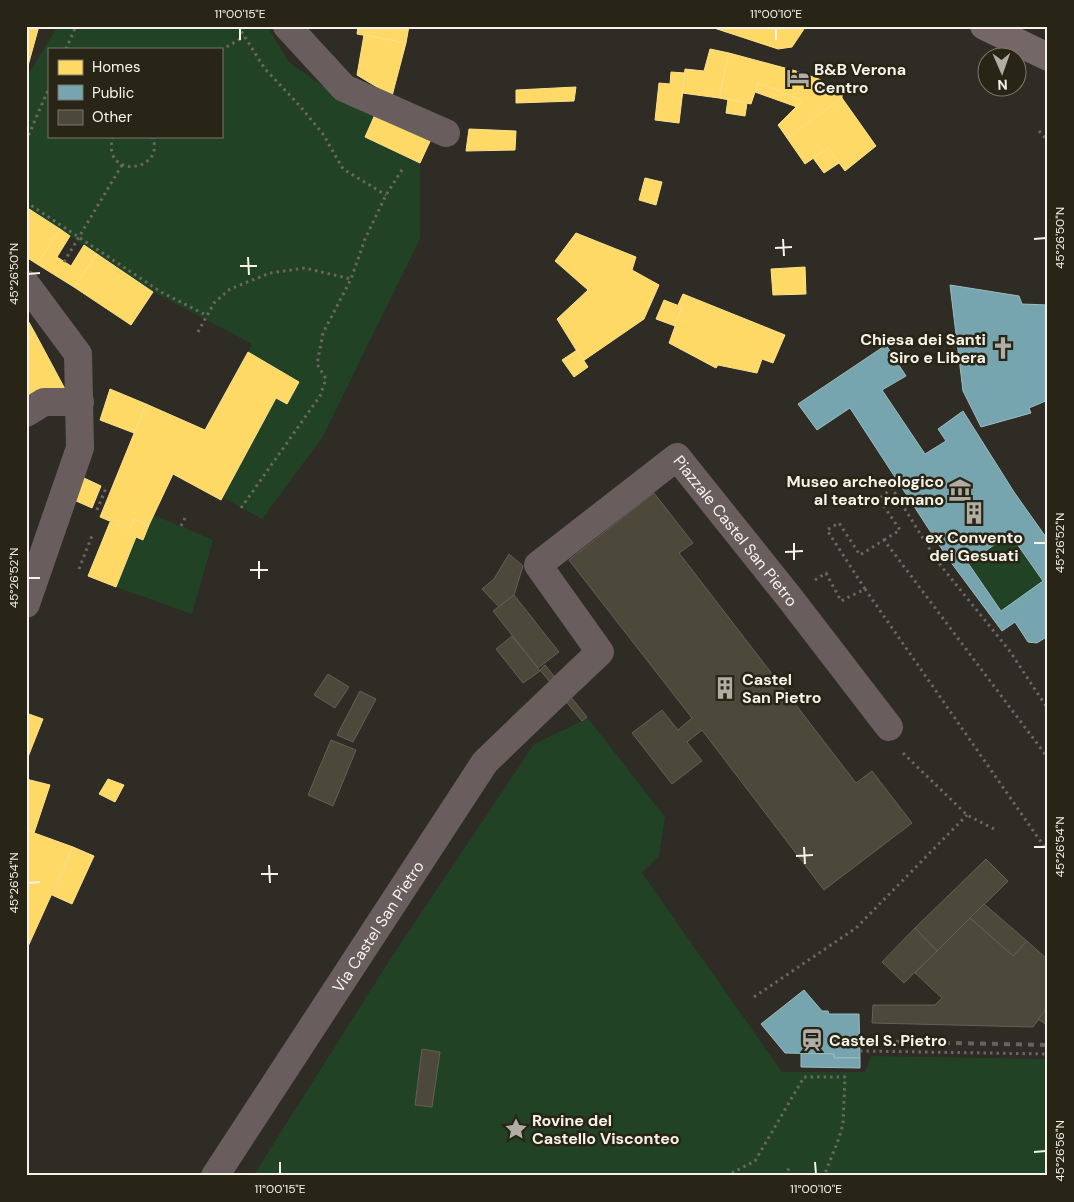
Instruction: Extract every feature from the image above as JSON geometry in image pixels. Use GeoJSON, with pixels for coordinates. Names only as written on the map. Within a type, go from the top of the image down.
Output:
{"type":"FeatureCollection","features":[{"type":"Feature","properties":{"kind":"main road"},"geometry":{"type":"LineString","coordinates":[[984,26],[1048,57]]}},
{"type":"Feature","properties":{"kind":"street"},"geometry":{"type":"LineString","coordinates":[[287,26],[344,88],[446,133]]}},
{"type":"Feature","properties":{"kind":"street"},"geometry":{"type":"LineString","coordinates":[[26,284],[78,354],[80,402],[80,448],[26,604]]}},
{"type":"Feature","properties":{"kind":"street"},"geometry":{"type":"LineString","coordinates":[[26,413],[44,402],[80,402]]}},
{"type":"Feature","properties":{"kind":"street","name":"Piazzale Castel San Pietro"},"geometry":{"type":"LineString","coordinates":[[560,689],[600,652],[538,566],[677,456],[889,727]]}},
{"type":"Feature","properties":{"kind":"street","name":"Via Castel San Pietro"},"geometry":{"type":"LineString","coordinates":[[215,1176],[485,762],[560,689]]}},
{"type":"Feature","properties":{"kind":"path"},"geometry":{"type":"LineString","coordinates":[[66,48],[76,26]]}},
{"type":"Feature","properties":{"kind":"path"},"geometry":{"type":"LineString","coordinates":[[238,26],[265,69],[323,134],[343,169],[386,196]]}},
{"type":"Feature","properties":{"kind":"path"},"geometry":{"type":"LineString","coordinates":[[222,49],[244,37]]}},
{"type":"Feature","properties":{"kind":"path"},"geometry":{"type":"LineString","coordinates":[[26,141],[48,90]]}},
{"type":"Feature","properties":{"kind":"path"},"geometry":{"type":"LineString","coordinates":[[1040,131],[1048,141]]}},
{"type":"Feature","properties":{"kind":"path"},"geometry":{"type":"LineString","coordinates":[[112,138],[112,151],[116,159],[122,165],[130,167],[139,166],[152,156],[154,148],[152,138]]}},
{"type":"Feature","properties":{"kind":"path"},"geometry":{"type":"LineString","coordinates":[[64,262],[122,165]]}},
{"type":"Feature","properties":{"kind":"path"},"geometry":{"type":"LineString","coordinates":[[241,508],[320,396],[326,380],[317,364],[324,333],[350,280],[364,239],[403,168]]}},
{"type":"Feature","properties":{"kind":"path"},"geometry":{"type":"LineString","coordinates":[[26,202],[161,292],[206,315]]}},
{"type":"Feature","properties":{"kind":"path"},"geometry":{"type":"LineString","coordinates":[[198,332],[214,303],[230,289],[270,273],[305,268],[350,280]]}},
{"type":"Feature","properties":{"kind":"path"},"geometry":{"type":"LineString","coordinates":[[97,510],[106,488]]}},
{"type":"Feature","properties":{"kind":"path"},"geometry":{"type":"LineString","coordinates":[[1048,709],[1009,650],[937,561],[892,488],[879,499],[900,530],[860,555],[839,523],[827,530],[864,589],[1048,852]]}},
{"type":"Feature","properties":{"kind":"path"},"geometry":{"type":"LineString","coordinates":[[181,526],[184,518]]}},
{"type":"Feature","properties":{"kind":"path"},"geometry":{"type":"LineString","coordinates":[[79,569],[93,533]]}},
{"type":"Feature","properties":{"kind":"path"},"geometry":{"type":"LineString","coordinates":[[884,540],[1048,758]]}},
{"type":"Feature","properties":{"kind":"path"},"geometry":{"type":"LineString","coordinates":[[841,602],[864,589]]}},
{"type":"Feature","properties":{"kind":"path"},"geometry":{"type":"LineString","coordinates":[[889,727],[893,744],[967,814],[994,829]]}},
{"type":"Feature","properties":{"kind":"path"},"geometry":{"type":"LineString","coordinates":[[754,997],[856,928],[967,814]]}},
{"type":"Feature","properties":{"kind":"path"},"geometry":{"type":"LineString","coordinates":[[860,1051],[1048,1054]]}},
{"type":"Feature","properties":{"kind":"path"},"geometry":{"type":"LineString","coordinates":[[726,1176],[755,1161],[804,1077],[845,1078],[843,1124],[824,1176]]}},
{"type":"Feature","properties":{"kind":"path"},"geometry":{"type":"LineString","coordinates":[[784,1176],[790,1167]]}},
{"type":"Feature","properties":{"kind":"green space"},"geometry":{"type":"Polygon","coordinates":[[[58,26],[267,26],[289,62],[330,91],[377,110],[365,137],[420,163],[420,239],[322,438],[262,519],[222,497],[276,398],[287,404],[299,382],[248,352],[252,344],[153,292],[26,207],[26,78],[58,26]]]}},
{"type":"Feature","properties":{"kind":"green space"},"geometry":{"type":"Polygon","coordinates":[[[154,515],[213,540],[192,614],[116,587],[136,537],[143,540],[154,515]]]}},
{"type":"Feature","properties":{"kind":"green space"},"geometry":{"type":"Polygon","coordinates":[[[1010,534],[1043,581],[1001,611],[968,563],[1010,534]]]}},
{"type":"Feature","properties":{"kind":"green space"},"geometry":{"type":"Polygon","coordinates":[[[587,717],[665,817],[659,856],[642,873],[782,1072],[865,1072],[871,1056],[1048,1059],[1048,1176],[253,1176],[391,958],[534,744],[587,717]]]}},
{"type":"Feature","properties":{"kind":"building: Homes"},"geometry":{"type":"Polygon","coordinates":[[[26,26],[39,26],[26,73],[26,26]]]}},
{"type":"Feature","properties":{"kind":"building: Homes"},"geometry":{"type":"Polygon","coordinates":[[[358,26],[409,26],[406,43],[357,34],[358,26]]]}},
{"type":"Feature","properties":{"kind":"building: Homes"},"geometry":{"type":"Polygon","coordinates":[[[708,26],[806,26],[792,47],[778,49],[708,26]]]}},
{"type":"Feature","properties":{"kind":"building: Homes"},"geometry":{"type":"Polygon","coordinates":[[[364,35],[406,43],[392,96],[357,75],[364,35]]]}},
{"type":"Feature","properties":{"kind":"building: Homes"},"geometry":{"type":"Polygon","coordinates":[[[710,49],[729,53],[719,98],[682,93],[685,69],[704,71],[710,49]]]}},
{"type":"Feature","properties":{"kind":"building: Homes"},"geometry":{"type":"Polygon","coordinates":[[[729,53],[819,79],[840,93],[843,91],[844,94],[842,98],[787,138],[778,125],[802,101],[758,83],[751,104],[719,98],[729,53]]]}},
{"type":"Feature","properties":{"kind":"building: Homes"},"geometry":{"type":"Polygon","coordinates":[[[671,72],[685,73],[679,123],[655,120],[659,83],[670,84],[671,72]]]}},
{"type":"Feature","properties":{"kind":"building: Homes"},"geometry":{"type":"Polygon","coordinates":[[[758,83],[802,101],[797,107],[755,92],[758,83]]]}},
{"type":"Feature","properties":{"kind":"building: Homes"},"geometry":{"type":"Polygon","coordinates":[[[576,87],[574,101],[516,103],[516,90],[576,87]]]}},
{"type":"Feature","properties":{"kind":"building: Homes"},"geometry":{"type":"Polygon","coordinates":[[[842,98],[876,146],[845,171],[828,148],[805,164],[787,138],[842,98]]]}},
{"type":"Feature","properties":{"kind":"building: Homes"},"geometry":{"type":"Polygon","coordinates":[[[728,99],[747,103],[745,116],[726,113],[728,99]]]}},
{"type":"Feature","properties":{"kind":"building: Homes"},"geometry":{"type":"Polygon","coordinates":[[[377,110],[433,135],[420,163],[365,137],[377,110]]]}},
{"type":"Feature","properties":{"kind":"building: Homes"},"geometry":{"type":"Polygon","coordinates":[[[469,129],[516,131],[515,150],[466,151],[469,129]]]}},
{"type":"Feature","properties":{"kind":"building: Homes"},"geometry":{"type":"Polygon","coordinates":[[[828,148],[839,163],[824,173],[813,158],[828,148]]]}},
{"type":"Feature","properties":{"kind":"building: Homes"},"geometry":{"type":"Polygon","coordinates":[[[645,178],[662,182],[656,205],[639,200],[645,178]]]}},
{"type":"Feature","properties":{"kind":"building: Homes"},"geometry":{"type":"Polygon","coordinates":[[[26,207],[60,229],[37,264],[26,257],[26,207]]]}},
{"type":"Feature","properties":{"kind":"building: Homes"},"geometry":{"type":"Polygon","coordinates":[[[60,229],[70,236],[57,257],[71,266],[84,245],[97,254],[74,287],[37,264],[60,229]]]}},
{"type":"Feature","properties":{"kind":"building: Homes"},"geometry":{"type":"Polygon","coordinates":[[[576,233],[636,257],[632,270],[659,285],[644,319],[583,361],[557,319],[588,290],[555,261],[576,233]]]}},
{"type":"Feature","properties":{"kind":"building: Homes"},"geometry":{"type":"Polygon","coordinates":[[[97,254],[153,292],[131,325],[74,287],[97,254]]]}},
{"type":"Feature","properties":{"kind":"building: Homes"},"geometry":{"type":"Polygon","coordinates":[[[805,267],[806,294],[773,295],[771,269],[805,267]]]}},
{"type":"Feature","properties":{"kind":"building: Homes"},"geometry":{"type":"Polygon","coordinates":[[[683,294],[785,335],[773,363],[762,359],[757,373],[718,365],[716,368],[669,343],[682,307],[678,305],[683,294]]]}},
{"type":"Feature","properties":{"kind":"building: Homes"},"geometry":{"type":"Polygon","coordinates":[[[664,300],[682,307],[675,326],[656,319],[664,300]]]}},
{"type":"Feature","properties":{"kind":"building: Homes"},"geometry":{"type":"Polygon","coordinates":[[[26,317],[35,333],[26,342],[26,317]]]}},
{"type":"Feature","properties":{"kind":"building: Homes"},"geometry":{"type":"Polygon","coordinates":[[[35,333],[65,389],[33,403],[26,394],[26,342],[35,333]]]}},
{"type":"Feature","properties":{"kind":"building: Homes"},"geometry":{"type":"Polygon","coordinates":[[[577,350],[588,367],[574,377],[562,360],[577,350]]]}},
{"type":"Feature","properties":{"kind":"building: Homes"},"geometry":{"type":"Polygon","coordinates":[[[248,352],[299,382],[287,404],[276,398],[221,500],[173,474],[149,525],[134,519],[129,529],[100,517],[146,404],[205,430],[248,352]]]}},
{"type":"Feature","properties":{"kind":"building: Homes"},"geometry":{"type":"Polygon","coordinates":[[[110,389],[146,404],[134,433],[100,420],[110,389]]]}},
{"type":"Feature","properties":{"kind":"building: Homes"},"geometry":{"type":"Polygon","coordinates":[[[82,477],[101,486],[92,508],[74,500],[82,477]]]}},
{"type":"Feature","properties":{"kind":"building: Homes"},"geometry":{"type":"Polygon","coordinates":[[[134,519],[149,525],[143,540],[136,537],[116,587],[88,576],[110,522],[129,529],[134,519]]]}},
{"type":"Feature","properties":{"kind":"building: Homes"},"geometry":{"type":"Polygon","coordinates":[[[26,713],[43,719],[26,762],[26,713]]]}},
{"type":"Feature","properties":{"kind":"building: Homes"},"geometry":{"type":"Polygon","coordinates":[[[26,779],[50,785],[34,833],[26,830],[26,779]]]}},
{"type":"Feature","properties":{"kind":"building: Homes"},"geometry":{"type":"Polygon","coordinates":[[[108,779],[124,785],[115,802],[99,794],[108,779]]]}},
{"type":"Feature","properties":{"kind":"building: Homes"},"geometry":{"type":"Polygon","coordinates":[[[26,830],[73,847],[26,951],[26,830]]]}},
{"type":"Feature","properties":{"kind":"building: Homes"},"geometry":{"type":"Polygon","coordinates":[[[73,847],[94,856],[72,904],[52,895],[73,847]]]}},
{"type":"Feature","properties":{"kind":"building: Public","name":"Chiesa dei Santi Siro e Libera"},"geometry":{"type":"Polygon","coordinates":[[[950,285],[1019,296],[1022,304],[1048,305],[1048,400],[1029,408],[1031,413],[981,427],[963,391],[950,285]]]}},
{"type":"Feature","properties":{"kind":"building: Public","name":"ex Convento dei Gesuati"},"geometry":{"type":"Polygon","coordinates":[[[886,345],[906,376],[882,390],[925,454],[946,441],[938,429],[963,411],[1014,492],[1048,540],[1048,636],[1037,643],[1028,642],[1015,622],[1002,631],[947,557],[850,408],[817,430],[798,404],[886,345]],[[1010,534],[968,563],[1001,611],[1043,581],[1010,534]]]}},
{"type":"Feature","properties":{"kind":"building: Public"},"geometry":{"type":"Polygon","coordinates":[[[804,990],[822,1011],[828,1011],[829,1014],[859,1014],[860,1058],[834,1058],[834,1054],[785,1053],[761,1024],[804,990]]]}},
{"type":"Feature","properties":{"kind":"building: Public"},"geometry":{"type":"Polygon","coordinates":[[[801,1053],[834,1054],[834,1058],[860,1058],[860,1068],[801,1067],[801,1053]]]}},
{"type":"Feature","properties":{"kind":"building: Other","name":"Castel San Pietro"},"geometry":{"type":"Polygon","coordinates":[[[654,493],[693,543],[679,553],[856,783],[872,771],[912,823],[824,890],[702,730],[687,742],[702,761],[672,784],[632,733],[662,710],[678,730],[692,718],[569,560],[654,493]]]}},
{"type":"Feature","properties":{"kind":"building: Other"},"geometry":{"type":"Polygon","coordinates":[[[509,554],[523,566],[514,595],[499,607],[482,589],[494,579],[509,554]]]}},
{"type":"Feature","properties":{"kind":"building: Other"},"geometry":{"type":"Polygon","coordinates":[[[514,595],[559,652],[538,668],[493,611],[514,595]]]}},
{"type":"Feature","properties":{"kind":"building: Other"},"geometry":{"type":"Polygon","coordinates":[[[512,636],[540,671],[523,683],[496,649],[512,636]]]}},
{"type":"Feature","properties":{"kind":"building: Other"},"geometry":{"type":"Polygon","coordinates":[[[545,665],[587,717],[582,721],[540,670],[545,665]]]}},
{"type":"Feature","properties":{"kind":"building: Other"},"geometry":{"type":"Polygon","coordinates":[[[328,674],[349,687],[335,708],[314,695],[328,674]]]}},
{"type":"Feature","properties":{"kind":"building: Other"},"geometry":{"type":"Polygon","coordinates":[[[360,691],[376,699],[353,742],[337,735],[360,691]]]}},
{"type":"Feature","properties":{"kind":"building: Other"},"geometry":{"type":"Polygon","coordinates":[[[331,740],[356,750],[333,806],[308,795],[331,740]]]}},
{"type":"Feature","properties":{"kind":"building: Other"},"geometry":{"type":"Polygon","coordinates":[[[986,859],[1008,881],[937,951],[915,928],[986,859]]]}},
{"type":"Feature","properties":{"kind":"building: Other"},"geometry":{"type":"Polygon","coordinates":[[[984,904],[1027,941],[1013,956],[970,918],[984,904]]]}},
{"type":"Feature","properties":{"kind":"building: Other"},"geometry":{"type":"Polygon","coordinates":[[[970,918],[1013,956],[1027,941],[1048,960],[1048,1007],[1033,1027],[872,1023],[873,1005],[935,1005],[942,998],[915,973],[970,918]]]}},
{"type":"Feature","properties":{"kind":"building: Other"},"geometry":{"type":"Polygon","coordinates":[[[915,928],[937,951],[904,983],[882,962],[915,928]]]}},
{"type":"Feature","properties":{"kind":"building: Other"},"geometry":{"type":"Polygon","coordinates":[[[1048,1007],[1048,1026],[1038,1019],[1048,1007]]]}},
{"type":"Feature","properties":{"kind":"building: Other"},"geometry":{"type":"Polygon","coordinates":[[[422,1049],[440,1052],[432,1107],[415,1105],[422,1049]]]}},
{"type":"Feature","properties":{"kind":"railway"},"geometry":{"type":"LineString","coordinates":[[860,1041],[1048,1045]]}},
{"type":"Feature","properties":{"kind":"place","name":"B&B Verona Centro"},"geometry":{"type":"Point","coordinates":[798,78]}},
{"type":"Feature","properties":{"kind":"place","name":"Chiesa dei Santi Siro e Libera"},"geometry":{"type":"Point","coordinates":[1003,348]}},
{"type":"Feature","properties":{"kind":"place","name":"Museo archeologico al teatro romano"},"geometry":{"type":"Point","coordinates":[960,490]}},
{"type":"Feature","properties":{"kind":"place","name":"ex Convento dei Gesuati"},"geometry":{"type":"Point","coordinates":[974,513]}},
{"type":"Feature","properties":{"kind":"place","name":"Castel San Pietro"},"geometry":{"type":"Point","coordinates":[725,688]}},
{"type":"Feature","properties":{"kind":"place","name":"Castel S. Pietro"},"geometry":{"type":"Point","coordinates":[812,1040]}},
{"type":"Feature","properties":{"kind":"place","name":"Rovine del Castello Visconteo"},"geometry":{"type":"Point","coordinates":[516,1129]}}]}
